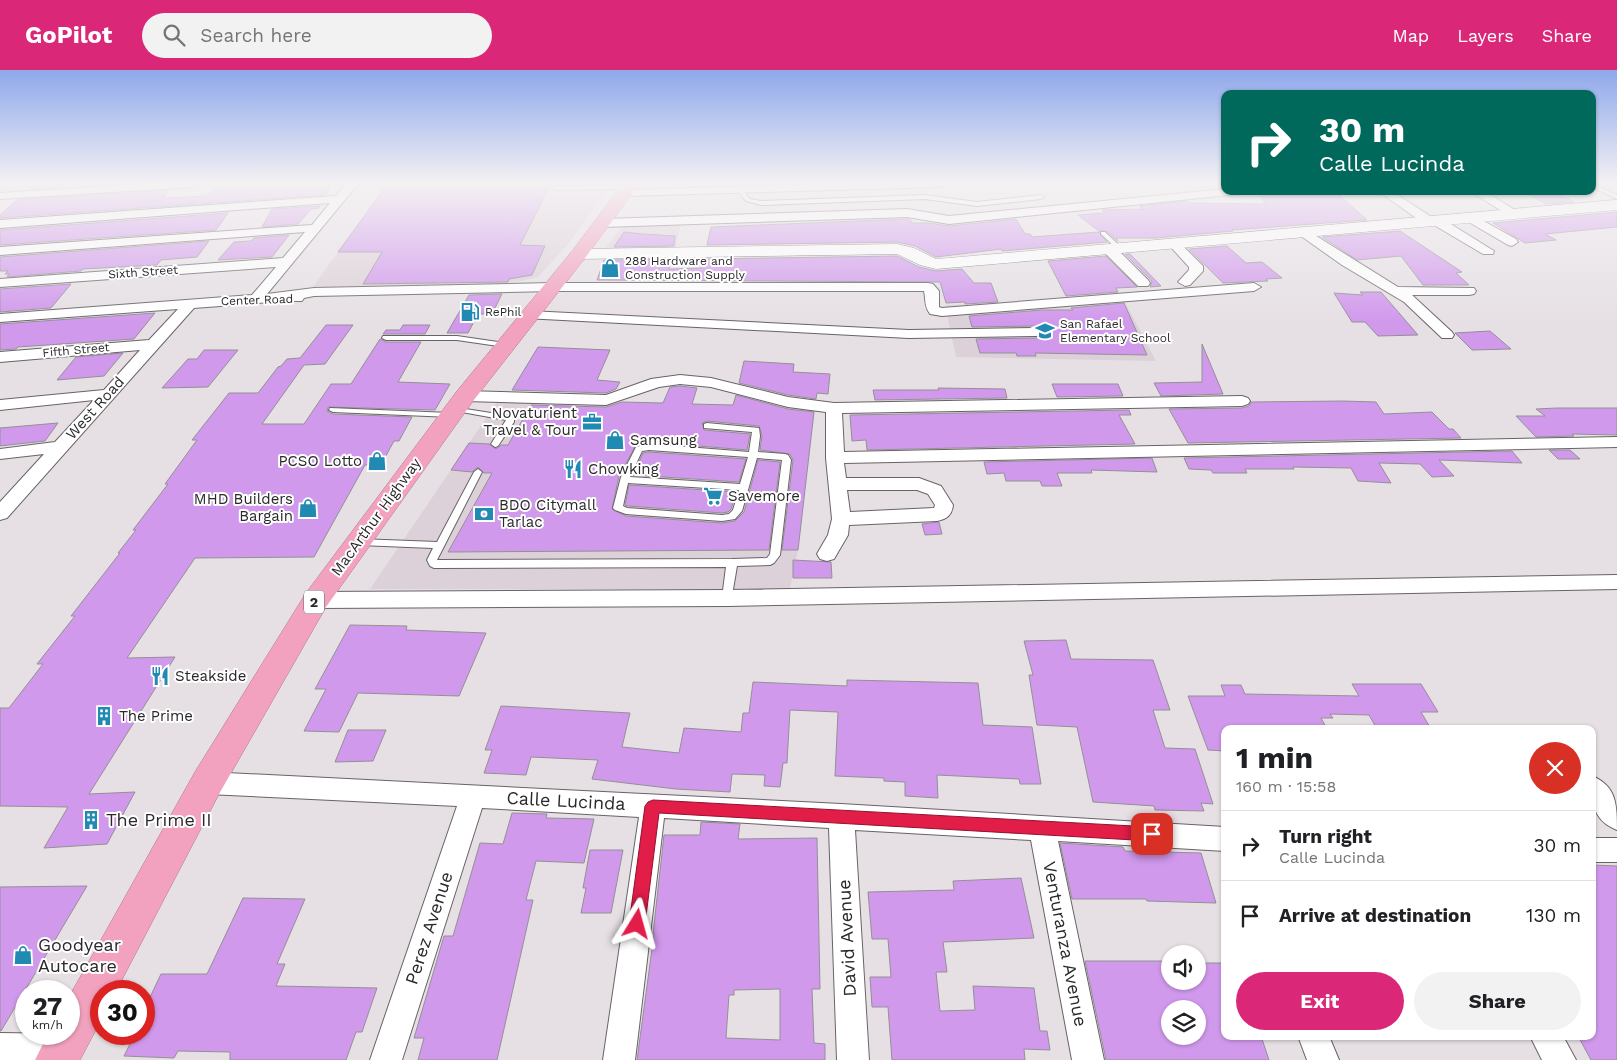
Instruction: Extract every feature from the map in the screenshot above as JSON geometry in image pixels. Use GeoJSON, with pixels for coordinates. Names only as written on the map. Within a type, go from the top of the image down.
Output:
{"type":"FeatureCollection","features":[{"type":"Feature","properties":{"kind":"highway","name":"MacArthur Highway"},"geometry":{"type":"LineString","coordinates":[[60,1054],[206,783],[316,600],[457,407],[597,230]]}},
{"type":"Feature","properties":{"kind":"street"},"geometry":{"type":"LineString","coordinates":[[0,251],[285,230]]}},
{"type":"Feature","properties":{"kind":"street"},"geometry":{"type":"LineString","coordinates":[[254,300],[313,230]]}},
{"type":"Feature","properties":{"kind":"street"},"geometry":{"type":"LineString","coordinates":[[579,254],[898,249],[908,250],[929,263],[936,264],[1338,230]]}},
{"type":"Feature","properties":{"kind":"street"},"geometry":{"type":"LineString","coordinates":[[1449,230],[1488,252]]}},
{"type":"Feature","properties":{"kind":"street"},"geometry":{"type":"LineString","coordinates":[[1492,230],[1512,242]]}},
{"type":"Feature","properties":{"kind":"street"},"geometry":{"type":"LineString","coordinates":[[1305,233],[1347,262],[1409,299],[1447,335]]}},
{"type":"Feature","properties":{"kind":"street"},"geometry":{"type":"LineString","coordinates":[[1176,245],[1196,266],[1196,271],[1185,282]]}},
{"type":"Feature","properties":{"kind":"street"},"geometry":{"type":"LineString","coordinates":[[1115,250],[1143,283]]}},
{"type":"Feature","properties":{"kind":"street","name":"Sixth Street"},"geometry":{"type":"LineString","coordinates":[[0,283],[286,262]]}},
{"type":"Feature","properties":{"kind":"street"},"geometry":{"type":"LineString","coordinates":[[542,299],[919,286],[928,287],[932,291],[932,307],[935,311],[942,312],[1254,287]]}},
{"type":"Feature","properties":{"kind":"street"},"geometry":{"type":"LineString","coordinates":[[1397,291],[1469,291]]}},
{"type":"Feature","properties":{"kind":"street","name":"Center Road"},"geometry":{"type":"LineString","coordinates":[[0,318],[284,297],[313,301],[542,299]]}},
{"type":"Feature","properties":{"kind":"street"},"geometry":{"type":"LineString","coordinates":[[542,299],[909,334],[1036,332]]}},
{"type":"Feature","properties":{"kind":"street","name":"West Road"},"geometry":{"type":"LineString","coordinates":[[0,514],[191,303]]}},
{"type":"Feature","properties":{"kind":"street","name":"Fifth Street"},"geometry":{"type":"LineString","coordinates":[[0,357],[153,344]]}},
{"type":"Feature","properties":{"kind":"street"},"geometry":{"type":"LineString","coordinates":[[457,407],[606,400],[621,397],[641,387],[663,381],[684,379],[723,384],[789,402],[834,408],[1242,402]]}},
{"type":"Feature","properties":{"kind":"street"},"geometry":{"type":"LineString","coordinates":[[0,404],[108,394]]}},
{"type":"Feature","properties":{"kind":"street"},"geometry":{"type":"LineString","coordinates":[[827,554],[838,535],[840,519],[834,458],[834,408]]}},
{"type":"Feature","properties":{"kind":"street"},"geometry":{"type":"LineString","coordinates":[[834,458],[1617,442]]}},
{"type":"Feature","properties":{"kind":"street"},"geometry":{"type":"LineString","coordinates":[[0,454],[60,447]]}},
{"type":"Feature","properties":{"kind":"street"},"geometry":{"type":"LineString","coordinates":[[837,484],[919,484],[934,490],[944,505],[943,511],[937,515],[840,519]]}},
{"type":"Feature","properties":{"kind":"street"},"geometry":{"type":"LineString","coordinates":[[316,600],[727,598],[1617,582]]}},
{"type":"Feature","properties":{"kind":"street","name":"Calle Lucinda"},"geometry":{"type":"LineString","coordinates":[[206,783],[841,816],[1221,839]]}},
{"type":"Feature","properties":{"kind":"street"},"geometry":{"type":"LineString","coordinates":[[1596,792],[1617,818]]}},
{"type":"Feature","properties":{"kind":"street","name":"Perez Avenue"},"geometry":{"type":"LineString","coordinates":[[386,1060],[473,796]]}},
{"type":"Feature","properties":{"kind":"street"},"geometry":{"type":"LineString","coordinates":[[619,1060],[653,806]]}},
{"type":"Feature","properties":{"kind":"street","name":"David Avenue"},"geometry":{"type":"LineString","coordinates":[[841,816],[853,1060]]}},
{"type":"Feature","properties":{"kind":"street","name":"Venturanza Avenue"},"geometry":{"type":"LineString","coordinates":[[1042,828],[1088,1060]]}},
{"type":"Feature","properties":{"kind":"street"},"geometry":{"type":"LineString","coordinates":[[1596,850],[1617,850]]}},
{"type":"Feature","properties":{"kind":"street"},"geometry":{"type":"LineString","coordinates":[[1315,1040],[1323,1060]]}},
{"type":"Feature","properties":{"kind":"street"},"geometry":{"type":"LineString","coordinates":[[1548,1040],[1560,1060]]}},
{"type":"Feature","properties":{"kind":"street"},"geometry":{"type":"LineString","coordinates":[[0,1049],[60,1054]]}},
{"type":"Feature","properties":{"kind":"lane"},"geometry":{"type":"LineString","coordinates":[[1103,233],[1115,250]]}},
{"type":"Feature","properties":{"kind":"lane"},"geometry":{"type":"LineString","coordinates":[[386,338],[458,338],[505,345]]}},
{"type":"Feature","properties":{"kind":"lane"},"geometry":{"type":"LineString","coordinates":[[333,410],[457,407],[510,418],[510,422],[494,444]]}},
{"type":"Feature","properties":{"kind":"lane"},"geometry":{"type":"LineString","coordinates":[[478,472],[438,545],[432,560],[434,564],[732,563],[770,561],[775,551],[787,460],[785,457],[780,456],[752,454],[649,447],[639,449],[626,480],[618,508],[626,511],[722,518],[732,517],[737,511],[743,487],[752,454],[757,434],[756,430],[708,426]]}},
{"type":"Feature","properties":{"kind":"lane"},"geometry":{"type":"LineString","coordinates":[[626,480],[743,487]]}},
{"type":"Feature","properties":{"kind":"lane"},"geometry":{"type":"LineString","coordinates":[[357,542],[438,545]]}},
{"type":"Feature","properties":{"kind":"lane"},"geometry":{"type":"LineString","coordinates":[[727,598],[732,563]]}},
{"type":"Feature","properties":{"kind":"shaded area"},"geometry":{"type":"Polygon","coordinates":[[[353,230],[578,230],[538,277],[522,281],[483,285],[313,287],[353,230]]]}},
{"type":"Feature","properties":{"kind":"shaded area"},"geometry":{"type":"Polygon","coordinates":[[[619,230],[679,230],[676,247],[604,249],[619,230]]]}},
{"type":"Feature","properties":{"kind":"shaded area","name":"San Rafael Elementary School"},"geometry":{"type":"Polygon","coordinates":[[[1125,302],[1156,361],[956,357],[945,305],[1125,302]]]}},
{"type":"Feature","properties":{"kind":"shaded area"},"geometry":{"type":"Polygon","coordinates":[[[499,399],[815,408],[798,550],[790,589],[370,589],[499,399]]]}},
{"type":"Feature","properties":{"kind":"building"},"geometry":{"type":"Polygon","coordinates":[[[0,230],[213,230],[0,245],[0,230]]]}},
{"type":"Feature","properties":{"kind":"building"},"geometry":{"type":"Polygon","coordinates":[[[354,230],[528,230],[520,245],[545,246],[532,275],[509,279],[508,282],[363,284],[382,252],[338,252],[354,230]]]}},
{"type":"Feature","properties":{"kind":"building"},"geometry":{"type":"Polygon","coordinates":[[[710,230],[1023,230],[1025,234],[1030,234],[1032,237],[1099,232],[1107,242],[1002,251],[1001,249],[936,257],[915,246],[897,242],[707,245],[710,230]]]}},
{"type":"Feature","properties":{"kind":"building"},"geometry":{"type":"Polygon","coordinates":[[[1098,230],[1233,231],[1156,238],[1116,238],[1118,241],[1106,231],[1098,230]]]}},
{"type":"Feature","properties":{"kind":"building"},"geometry":{"type":"Polygon","coordinates":[[[1505,230],[1584,230],[1545,234],[1556,240],[1525,243],[1505,230]]]}},
{"type":"Feature","properties":{"kind":"building"},"geometry":{"type":"Polygon","coordinates":[[[1400,231],[1462,272],[1456,273],[1469,285],[1423,285],[1401,256],[1357,260],[1322,237],[1400,231]]]}},
{"type":"Feature","properties":{"kind":"building"},"geometry":{"type":"Polygon","coordinates":[[[624,232],[675,236],[674,246],[614,247],[624,232]]]}},
{"type":"Feature","properties":{"kind":"building"},"geometry":{"type":"Polygon","coordinates":[[[289,235],[272,257],[218,260],[234,242],[289,235]]]}},
{"type":"Feature","properties":{"kind":"building"},"geometry":{"type":"Polygon","coordinates":[[[209,241],[197,257],[161,260],[157,265],[83,269],[81,271],[7,277],[9,274],[5,274],[8,271],[0,271],[0,257],[209,241]]]}},
{"type":"Feature","properties":{"kind":"building"},"geometry":{"type":"Polygon","coordinates":[[[1227,246],[1246,263],[1262,262],[1282,278],[1266,279],[1268,281],[1223,283],[1189,249],[1227,246]]]}},
{"type":"Feature","properties":{"kind":"building"},"geometry":{"type":"Polygon","coordinates":[[[1125,254],[1130,254],[1161,286],[1150,287],[1152,282],[1150,279],[1125,254]]]}},
{"type":"Feature","properties":{"kind":"building"},"geometry":{"type":"Polygon","coordinates":[[[897,256],[919,267],[936,271],[962,269],[974,283],[991,283],[998,302],[946,303],[940,282],[597,280],[604,260],[671,259],[669,269],[702,268],[704,259],[897,256]]]}},
{"type":"Feature","properties":{"kind":"building"},"geometry":{"type":"Polygon","coordinates":[[[1106,256],[1137,287],[1116,288],[1118,292],[1066,296],[1048,261],[1106,256]]]}},
{"type":"Feature","properties":{"kind":"building"},"geometry":{"type":"Polygon","coordinates":[[[71,284],[51,308],[0,312],[0,289],[71,284]]]}},
{"type":"Feature","properties":{"kind":"building"},"geometry":{"type":"Polygon","coordinates":[[[1360,292],[1381,292],[1418,335],[1378,336],[1365,322],[1352,322],[1334,293],[1363,295],[1360,292]]]}},
{"type":"Feature","properties":{"kind":"building"},"geometry":{"type":"Polygon","coordinates":[[[502,294],[492,314],[478,314],[468,333],[447,333],[469,295],[502,294]]]}},
{"type":"Feature","properties":{"kind":"building","name":"San Rafael Elementary School"},"geometry":{"type":"Polygon","coordinates":[[[1124,303],[1147,355],[1035,353],[1036,356],[1017,356],[1016,353],[980,353],[976,339],[1036,338],[1043,336],[1045,331],[1041,327],[1036,326],[972,327],[969,316],[1042,310],[1073,310],[1071,308],[1124,303]]]}},
{"type":"Feature","properties":{"kind":"building"},"geometry":{"type":"Polygon","coordinates":[[[155,313],[134,339],[18,347],[16,349],[0,350],[0,324],[155,313]]]}},
{"type":"Feature","properties":{"kind":"building"},"geometry":{"type":"Polygon","coordinates":[[[326,325],[353,325],[325,364],[304,365],[262,424],[304,424],[331,384],[351,384],[380,339],[386,342],[421,342],[398,382],[450,384],[435,410],[328,407],[327,411],[333,414],[412,417],[399,441],[394,441],[381,465],[365,465],[314,557],[195,558],[127,658],[175,657],[89,794],[135,792],[107,844],[44,848],[68,807],[0,806],[0,708],[9,708],[43,664],[37,664],[75,616],[71,616],[120,553],[118,553],[136,530],[133,530],[168,484],[165,484],[197,440],[192,440],[229,393],[258,393],[278,367],[287,359],[300,358],[326,325]]]}},
{"type":"Feature","properties":{"kind":"building"},"geometry":{"type":"Polygon","coordinates":[[[403,325],[430,325],[425,334],[383,334],[386,330],[400,330],[403,325]]]}},
{"type":"Feature","properties":{"kind":"building"},"geometry":{"type":"Polygon","coordinates":[[[1490,331],[1511,349],[1472,350],[1455,333],[1490,331]]]}},
{"type":"Feature","properties":{"kind":"building"},"geometry":{"type":"Polygon","coordinates":[[[1202,344],[1223,394],[1161,396],[1154,383],[1202,382],[1202,344]]]}},
{"type":"Feature","properties":{"kind":"building"},"geometry":{"type":"Polygon","coordinates":[[[538,347],[610,350],[597,380],[620,382],[616,389],[606,393],[512,390],[538,347]]]}},
{"type":"Feature","properties":{"kind":"building"},"geometry":{"type":"Polygon","coordinates":[[[204,350],[238,350],[208,387],[162,388],[188,359],[197,359],[204,350]]]}},
{"type":"Feature","properties":{"kind":"building"},"geometry":{"type":"Polygon","coordinates":[[[123,353],[104,376],[57,380],[76,357],[123,353]]]}},
{"type":"Feature","properties":{"kind":"building"},"geometry":{"type":"Polygon","coordinates":[[[744,361],[794,364],[793,372],[830,374],[828,394],[817,393],[816,399],[788,395],[739,383],[744,361]]]}},
{"type":"Feature","properties":{"kind":"building"},"geometry":{"type":"Polygon","coordinates":[[[1052,384],[1118,384],[1123,396],[1057,397],[1052,384]]]}},
{"type":"Feature","properties":{"kind":"building"},"geometry":{"type":"Polygon","coordinates":[[[670,387],[697,388],[692,404],[733,405],[736,395],[788,409],[814,412],[798,550],[782,550],[793,460],[790,454],[760,450],[762,436],[759,426],[707,421],[702,423],[704,430],[750,434],[747,450],[649,442],[636,445],[619,476],[612,509],[626,516],[722,523],[735,521],[744,512],[758,460],[780,462],[769,550],[448,552],[492,473],[484,473],[478,467],[472,472],[451,470],[469,443],[489,444],[496,449],[501,445],[508,445],[531,405],[606,407],[622,402],[663,403],[670,387]]]}},
{"type":"Feature","properties":{"kind":"building"},"geometry":{"type":"Polygon","coordinates":[[[938,388],[1005,389],[1007,398],[875,400],[873,390],[939,390],[938,388]]]}},
{"type":"Feature","properties":{"kind":"building"},"geometry":{"type":"Polygon","coordinates":[[[1251,402],[1376,402],[1384,414],[1432,412],[1461,438],[1188,443],[1169,409],[1242,408],[1249,406],[1251,402]]]}},
{"type":"Feature","properties":{"kind":"building"},"geometry":{"type":"Polygon","coordinates":[[[1617,408],[1617,435],[1572,434],[1574,436],[1536,437],[1516,416],[1545,416],[1536,409],[1617,408]]]}},
{"type":"Feature","properties":{"kind":"building"},"geometry":{"type":"Polygon","coordinates":[[[1129,410],[1131,415],[1119,415],[1135,444],[867,450],[866,440],[852,441],[850,415],[1129,410]]]}},
{"type":"Feature","properties":{"kind":"building"},"geometry":{"type":"Polygon","coordinates":[[[58,423],[45,441],[0,446],[0,428],[58,423]]]}},
{"type":"Feature","properties":{"kind":"building"},"geometry":{"type":"Polygon","coordinates":[[[1549,450],[1570,450],[1580,459],[1558,459],[1549,450]]]}},
{"type":"Feature","properties":{"kind":"building"},"geometry":{"type":"Polygon","coordinates":[[[1512,451],[1522,463],[1439,460],[1454,476],[1432,477],[1420,464],[1379,463],[1391,483],[1358,481],[1351,468],[1293,467],[1294,469],[1245,469],[1247,473],[1213,473],[1211,470],[1189,469],[1184,458],[1512,451]]]}},
{"type":"Feature","properties":{"kind":"building"},"geometry":{"type":"Polygon","coordinates":[[[643,453],[746,459],[739,482],[633,475],[643,453]]]}},
{"type":"Feature","properties":{"kind":"building"},"geometry":{"type":"Polygon","coordinates":[[[1152,458],[1157,472],[1091,470],[1092,473],[1057,473],[1062,486],[1042,486],[1040,481],[1006,481],[1004,473],[987,474],[984,462],[1152,458]]]}},
{"type":"Feature","properties":{"kind":"building"},"geometry":{"type":"Polygon","coordinates":[[[629,485],[737,492],[731,509],[728,512],[722,513],[628,506],[625,505],[629,485]]]}},
{"type":"Feature","properties":{"kind":"building"},"geometry":{"type":"Polygon","coordinates":[[[939,522],[942,534],[925,535],[922,524],[939,522]]]}},
{"type":"Feature","properties":{"kind":"building"},"geometry":{"type":"Polygon","coordinates":[[[793,560],[831,562],[832,578],[793,578],[793,560]]]}},
{"type":"Feature","properties":{"kind":"building"},"geometry":{"type":"Polygon","coordinates":[[[350,625],[407,626],[406,630],[486,633],[459,696],[358,693],[339,732],[304,731],[326,689],[315,689],[350,625]]]}},
{"type":"Feature","properties":{"kind":"building"},"geometry":{"type":"Polygon","coordinates":[[[1066,640],[1071,659],[1153,660],[1170,710],[1153,710],[1165,748],[1195,749],[1213,804],[1201,803],[1204,811],[1155,810],[1154,806],[1093,802],[1077,727],[1037,725],[1029,675],[1033,675],[1024,641],[1066,640]]]}},
{"type":"Feature","properties":{"kind":"building"},"geometry":{"type":"Polygon","coordinates":[[[847,680],[978,683],[983,725],[1032,727],[1041,784],[1020,784],[1019,779],[937,775],[938,798],[905,796],[905,782],[884,781],[884,778],[835,776],[838,712],[790,710],[787,763],[783,763],[780,787],[764,786],[765,775],[732,774],[730,792],[676,789],[592,779],[598,760],[531,757],[526,775],[484,773],[492,750],[485,750],[501,706],[630,713],[622,747],[679,753],[684,728],[741,732],[743,713],[749,713],[753,682],[847,686],[847,680]]]}},
{"type":"Feature","properties":{"kind":"building"},"geometry":{"type":"Polygon","coordinates":[[[1352,684],[1421,684],[1438,712],[1421,712],[1429,725],[1375,725],[1369,715],[1330,714],[1333,718],[1321,718],[1325,725],[1221,725],[1221,751],[1208,750],[1188,696],[1225,696],[1221,685],[1241,685],[1245,694],[1359,696],[1352,684]]]}},
{"type":"Feature","properties":{"kind":"building"},"geometry":{"type":"Polygon","coordinates":[[[348,730],[386,730],[373,761],[335,762],[348,730]]]}},
{"type":"Feature","properties":{"kind":"building"},"geometry":{"type":"Polygon","coordinates":[[[512,813],[547,814],[546,818],[594,819],[584,863],[536,861],[526,900],[533,900],[497,1060],[418,1060],[424,1038],[414,1038],[444,936],[453,936],[480,843],[503,844],[512,813]]]}},
{"type":"Feature","properties":{"kind":"building"},"geometry":{"type":"Polygon","coordinates":[[[701,822],[740,824],[738,839],[817,838],[820,989],[812,989],[814,1043],[825,1044],[825,1060],[637,1060],[654,934],[664,835],[700,835],[701,822]],[[780,989],[734,990],[734,995],[729,995],[726,1038],[780,1040],[780,989]]]}},
{"type":"Feature","properties":{"kind":"building"},"geometry":{"type":"Polygon","coordinates":[[[1060,843],[1123,847],[1125,851],[1201,853],[1216,903],[1147,901],[1146,899],[1072,899],[1060,843]]]}},
{"type":"Feature","properties":{"kind":"building"},"geometry":{"type":"Polygon","coordinates":[[[590,850],[623,850],[611,913],[581,913],[586,888],[583,888],[590,850]]]}},
{"type":"Feature","properties":{"kind":"building"},"geometry":{"type":"Polygon","coordinates":[[[1596,865],[1617,866],[1617,1060],[1591,1060],[1580,1040],[1596,1040],[1596,865]]]}},
{"type":"Feature","properties":{"kind":"building"},"geometry":{"type":"Polygon","coordinates":[[[1021,878],[1034,938],[943,942],[947,972],[936,972],[940,1011],[975,1010],[973,986],[1034,988],[1040,1031],[1047,1031],[1050,1050],[1024,1049],[1025,1060],[892,1060],[888,1007],[872,1007],[870,977],[891,977],[888,939],[872,939],[868,892],[954,890],[953,881],[1021,878]]]}},
{"type":"Feature","properties":{"kind":"building","name":"Goodyear Autocare"},"geometry":{"type":"Polygon","coordinates":[[[87,886],[31,980],[15,980],[15,1007],[1,1031],[0,1031],[0,887],[87,886]]]}},
{"type":"Feature","properties":{"kind":"building"},"geometry":{"type":"Polygon","coordinates":[[[243,898],[305,899],[277,964],[285,964],[276,986],[377,988],[362,1032],[356,1032],[346,1060],[230,1060],[230,1052],[178,1051],[174,1058],[124,1056],[130,1045],[155,1045],[155,987],[161,974],[207,974],[243,898]]]}},
{"type":"Feature","properties":{"kind":"building"},"geometry":{"type":"Polygon","coordinates":[[[1085,961],[1161,961],[1161,990],[1206,990],[1206,963],[1221,963],[1221,1040],[1262,1040],[1269,1060],[1106,1060],[1085,961]]]}},
{"type":"Feature","properties":{"kind":"place","name":"288 Hardware and Construction Supply"},"geometry":{"type":"Point","coordinates":[610,268]}},
{"type":"Feature","properties":{"kind":"place","name":"RePhil"},"geometry":{"type":"Point","coordinates":[470,312]}},
{"type":"Feature","properties":{"kind":"place","name":"San Rafael Elementary School"},"geometry":{"type":"Point","coordinates":[1045,331]}},
{"type":"Feature","properties":{"kind":"place","name":"Novaturient Travel & Tour"},"geometry":{"type":"Point","coordinates":[592,422]}},
{"type":"Feature","properties":{"kind":"place","name":"Samsung"},"geometry":{"type":"Point","coordinates":[615,440]}},
{"type":"Feature","properties":{"kind":"place","name":"PCSO Lotto"},"geometry":{"type":"Point","coordinates":[377,461]}},
{"type":"Feature","properties":{"kind":"place","name":"Chowking"},"geometry":{"type":"Point","coordinates":[573,469]}},
{"type":"Feature","properties":{"kind":"place","name":"Savemore"},"geometry":{"type":"Point","coordinates":[713,496]}},
{"type":"Feature","properties":{"kind":"place","name":"MHD Builders Bargain"},"geometry":{"type":"Point","coordinates":[308,508]}},
{"type":"Feature","properties":{"kind":"place","name":"BDO Citymall Tarlac"},"geometry":{"type":"Point","coordinates":[484,514]}},
{"type":"Feature","properties":{"kind":"place","name":"Steakside"},"geometry":{"type":"Point","coordinates":[160,676]}},
{"type":"Feature","properties":{"kind":"place","name":"The Prime"},"geometry":{"type":"Point","coordinates":[104,716]}},
{"type":"Feature","properties":{"kind":"place","name":"The Prime II"},"geometry":{"type":"Point","coordinates":[91,820]}},
{"type":"Feature","properties":{"kind":"place","name":"Goodyear Autocare"},"geometry":{"type":"Point","coordinates":[23,955]}},
{"type":"Feature","properties":{"kind":"route"},"geometry":{"type":"LineString","coordinates":[[637,924],[653,806],[1152,834]]}}]}
